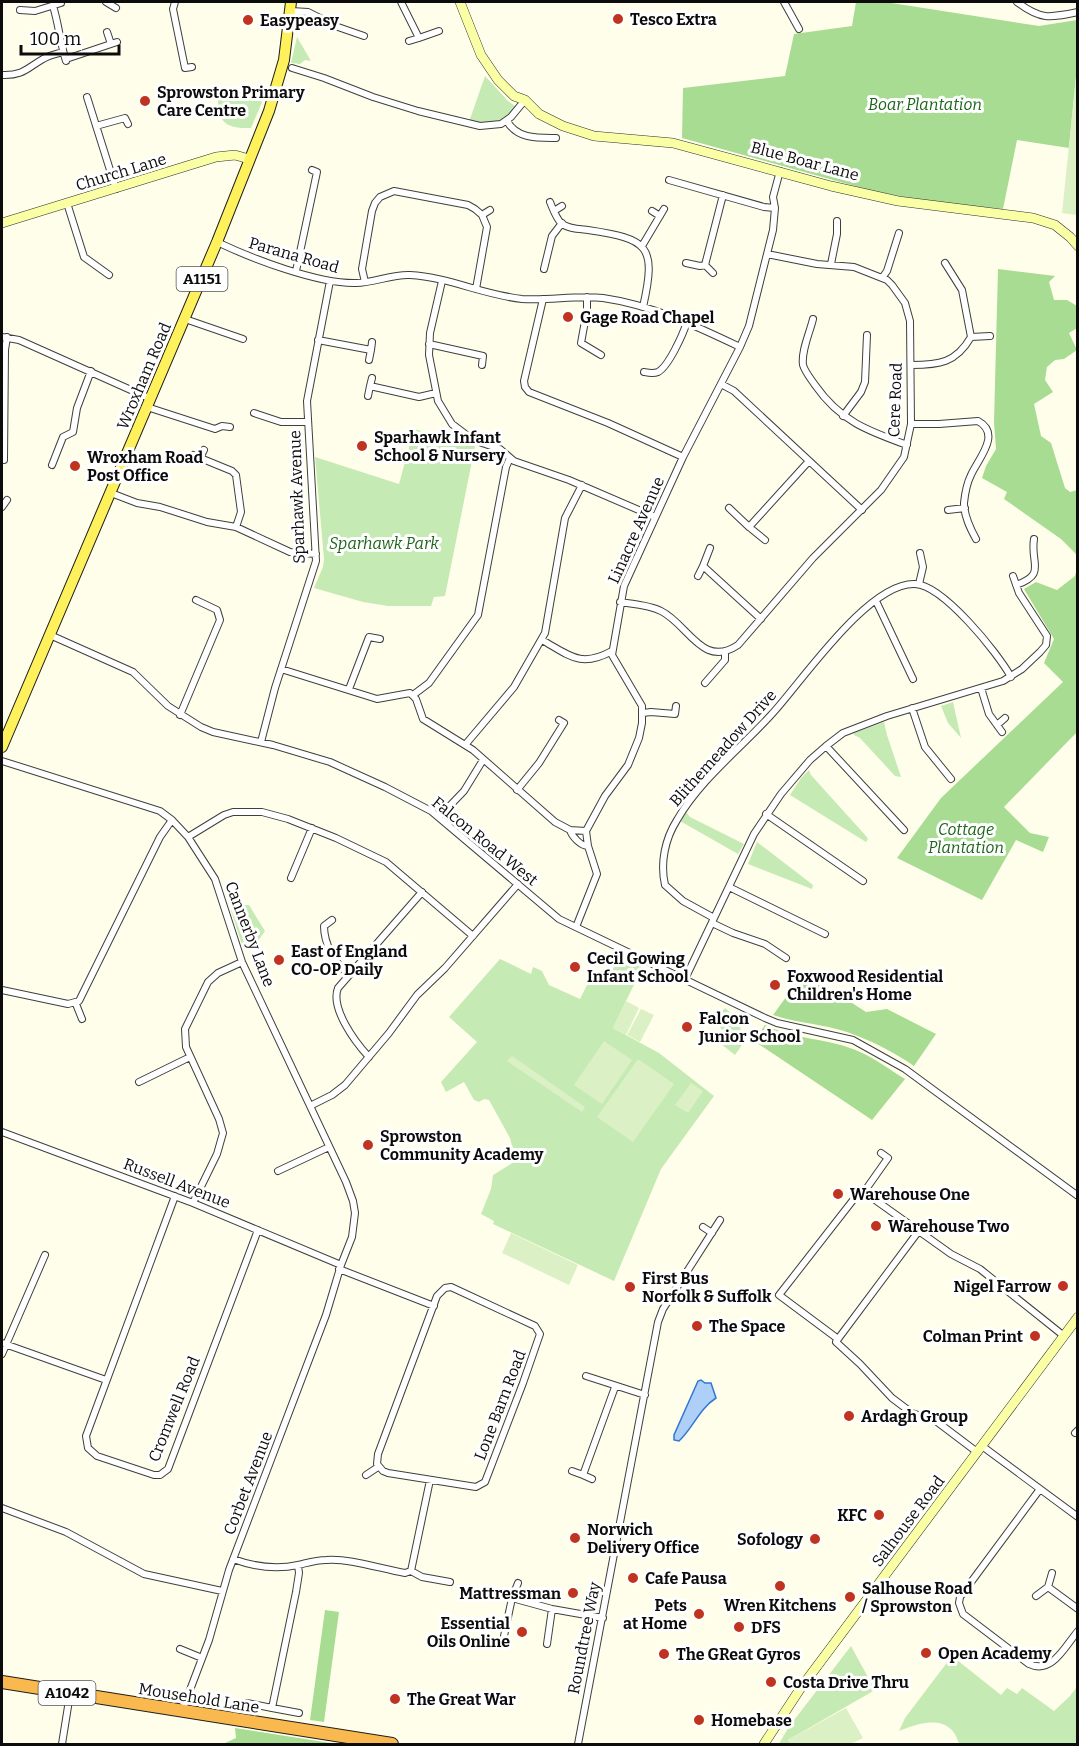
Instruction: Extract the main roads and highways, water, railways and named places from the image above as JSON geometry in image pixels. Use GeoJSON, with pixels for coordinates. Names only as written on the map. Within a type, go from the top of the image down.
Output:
{"type":"FeatureCollection","features":[{"type":"Feature","properties":{"kind":"highway","name":"Mousehold Lane"},"geometry":{"type":"LineString","coordinates":[[2,1682],[392,1744]]}},
{"type":"Feature","properties":{"kind":"main road","name":"Wroxham Road"},"geometry":{"type":"LineString","coordinates":[[2,747],[217,243],[269,111],[283,66],[291,6]]}},
{"type":"Feature","properties":{"kind":"water"},"geometry":{"type":"Polygon","coordinates":[[[698,1381],[711,1383],[716,1398],[710,1402],[679,1441],[674,1440],[674,1435],[698,1381]]]}},
{"type":"Feature","properties":{"kind":"place","name":"Tesco Extra"},"geometry":{"type":"Point","coordinates":[618,19]}},
{"type":"Feature","properties":{"kind":"place","name":"Easypeasy"},"geometry":{"type":"Point","coordinates":[248,20]}},
{"type":"Feature","properties":{"kind":"place","name":"Sprowston Primary Care Centre"},"geometry":{"type":"Point","coordinates":[145,101]}},
{"type":"Feature","properties":{"kind":"place","name":"Gage Road Chapel"},"geometry":{"type":"Point","coordinates":[568,317]}},
{"type":"Feature","properties":{"kind":"place","name":"Sparhawk Infant School & Nursery"},"geometry":{"type":"Point","coordinates":[362,446]}},
{"type":"Feature","properties":{"kind":"place","name":"Wroxham Road Post Office"},"geometry":{"type":"Point","coordinates":[75,466]}},
{"type":"Feature","properties":{"kind":"place","name":"East of England CO-OP Daily"},"geometry":{"type":"Point","coordinates":[279,960]}},
{"type":"Feature","properties":{"kind":"place","name":"Cecil Gowing Infant School"},"geometry":{"type":"Point","coordinates":[575,967]}},
{"type":"Feature","properties":{"kind":"place","name":"Foxwood Residential Children's Home"},"geometry":{"type":"Point","coordinates":[775,985]}},
{"type":"Feature","properties":{"kind":"place","name":"Falcon Junior School"},"geometry":{"type":"Point","coordinates":[687,1027]}},
{"type":"Feature","properties":{"kind":"place","name":"Sprowston Community Academy"},"geometry":{"type":"Point","coordinates":[368,1145]}},
{"type":"Feature","properties":{"kind":"place","name":"Warehouse One"},"geometry":{"type":"Point","coordinates":[838,1194]}},
{"type":"Feature","properties":{"kind":"place","name":"Warehouse Two"},"geometry":{"type":"Point","coordinates":[876,1226]}},
{"type":"Feature","properties":{"kind":"place","name":"Nigel Farrow"},"geometry":{"type":"Point","coordinates":[1063,1286]}},
{"type":"Feature","properties":{"kind":"place","name":"First Bus Norfolk & Suffolk"},"geometry":{"type":"Point","coordinates":[630,1287]}},
{"type":"Feature","properties":{"kind":"place","name":"The Space"},"geometry":{"type":"Point","coordinates":[697,1326]}},
{"type":"Feature","properties":{"kind":"place","name":"Colman Print"},"geometry":{"type":"Point","coordinates":[1035,1336]}},
{"type":"Feature","properties":{"kind":"place","name":"Ardagh Group"},"geometry":{"type":"Point","coordinates":[849,1416]}},
{"type":"Feature","properties":{"kind":"place","name":"KFC"},"geometry":{"type":"Point","coordinates":[879,1515]}},
{"type":"Feature","properties":{"kind":"place","name":"Norwich Delivery Office"},"geometry":{"type":"Point","coordinates":[575,1538]}},
{"type":"Feature","properties":{"kind":"place","name":"Sofology"},"geometry":{"type":"Point","coordinates":[815,1539]}},
{"type":"Feature","properties":{"kind":"place","name":"Cafe Pausa"},"geometry":{"type":"Point","coordinates":[633,1578]}},
{"type":"Feature","properties":{"kind":"place","name":"Wren Kitchens"},"geometry":{"type":"Point","coordinates":[780,1586]}},
{"type":"Feature","properties":{"kind":"place","name":"Mattressman"},"geometry":{"type":"Point","coordinates":[573,1593]}},
{"type":"Feature","properties":{"kind":"place","name":"Salhouse Road / Sprowston"},"geometry":{"type":"Point","coordinates":[850,1597]}},
{"type":"Feature","properties":{"kind":"place","name":"Pets at Home"},"geometry":{"type":"Point","coordinates":[699,1614]}},
{"type":"Feature","properties":{"kind":"place","name":"DFS"},"geometry":{"type":"Point","coordinates":[739,1627]}},
{"type":"Feature","properties":{"kind":"place","name":"Essential Oils Online"},"geometry":{"type":"Point","coordinates":[522,1632]}},
{"type":"Feature","properties":{"kind":"place","name":"Open Academy"},"geometry":{"type":"Point","coordinates":[926,1653]}},
{"type":"Feature","properties":{"kind":"place","name":"The GReat Gyros"},"geometry":{"type":"Point","coordinates":[664,1654]}},
{"type":"Feature","properties":{"kind":"place","name":"Costa Drive Thru"},"geometry":{"type":"Point","coordinates":[771,1682]}},
{"type":"Feature","properties":{"kind":"place","name":"The Great War"},"geometry":{"type":"Point","coordinates":[395,1699]}},
{"type":"Feature","properties":{"kind":"place","name":"Homebase"},"geometry":{"type":"Point","coordinates":[699,1720]}},
{"type":"Feature","properties":{"kind":"park label","name":"Boar Plantation"},"geometry":{"type":"Point","coordinates":[925,104]}},
{"type":"Feature","properties":{"kind":"park label","name":"Sparhawk Park"},"geometry":{"type":"Point","coordinates":[384,543]}},
{"type":"Feature","properties":{"kind":"park label","name":"Cottage Plantation"},"geometry":{"type":"Point","coordinates":[966,838]}}]}
